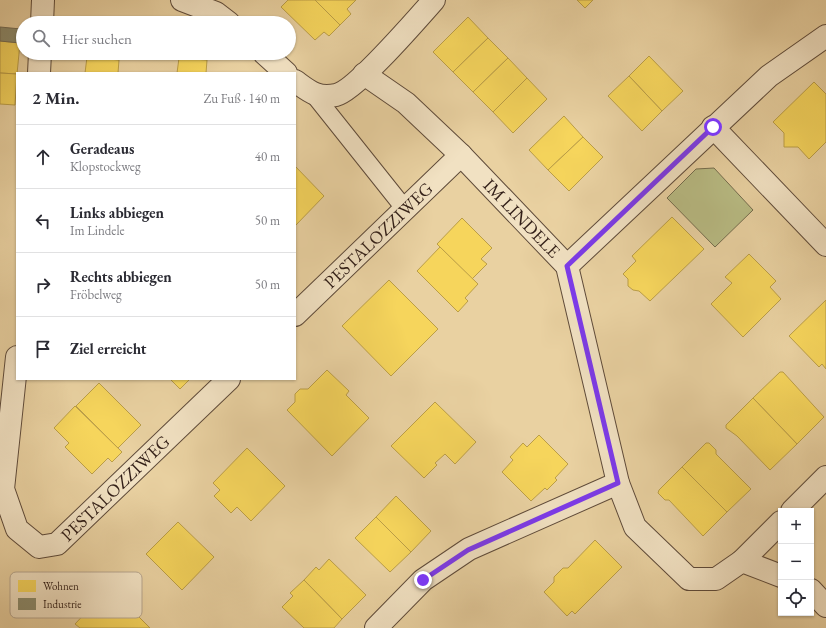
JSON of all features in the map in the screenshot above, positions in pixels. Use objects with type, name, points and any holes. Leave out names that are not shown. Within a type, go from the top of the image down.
[{"type":"street","points":[[42,16],[43,0]]},
{"type":"street","points":[[182,0],[216,13],[220,16]]},
{"type":"street","points":[[296,82],[315,96],[337,95],[364,74],[434,0]]},
{"type":"street","points":[[567,266],[713,127],[769,76],[826,36]]},
{"type":"street","points":[[39,72],[40,60]]},
{"type":"street","points":[[272,60],[285,72]]},
{"type":"street","name":"IM LINDELE","points":[[364,74],[406,103],[461,155],[567,266],[618,483],[636,527],[689,579],[716,579],[742,561],[778,525]]},
{"type":"street","points":[[713,127],[826,245]]},
{"type":"street","name":"PESTALOZZIWEG","points":[[296,314],[461,155]]},
{"type":"street","name":"PESTALOZZIWEG","points":[[16,366],[3,489],[17,529],[39,547],[57,544],[227,380]]},
{"type":"street","points":[[795,508],[826,477]]},
{"type":"street","points":[[376,628],[423,580],[468,550],[618,483]]},
{"type":"street","points":[[742,561],[778,575]]},
{"type":"street","points":[[814,593],[826,606]]},
{"type":"lane","points":[[315,96],[405,209]]},
{"type":"green space","points":[[714,168],[753,210],[715,247],[667,198],[696,169]]},
{"type":"building: Wohnen","points":[[288,0],[315,0],[340,25],[329,36],[324,32],[315,40],[296,22],[296,16],[290,16],[281,7]]},
{"type":"building: Wohnen","points":[[315,0],[356,0],[347,9],[351,14],[340,25]]},
{"type":"building: Wohnen","points":[[577,0],[593,0],[585,8]]},
{"type":"building: Wohnen","points":[[468,17],[488,38],[453,72],[433,52]]},
{"type":"building: Wohnen","points":[[488,38],[508,58],[473,92],[453,72]]},
{"type":"building: Wohnen","points":[[0,41],[16,43],[16,60],[18,60],[17,72],[16,74],[0,73]]},
{"type":"building: Wohnen","points":[[649,56],[683,91],[662,111],[629,76]]},
{"type":"building: Wohnen","points":[[508,58],[527,78],[493,112],[473,92]]},
{"type":"building: Wohnen","points":[[87,60],[119,60],[118,72],[85,72]]},
{"type":"building: Wohnen","points":[[179,60],[207,60],[206,72],[177,72]]},
{"type":"building: Wohnen","points":[[0,73],[16,74],[15,105],[0,104]]},
{"type":"building: Wohnen","points":[[629,76],[662,111],[642,131],[608,96]]},
{"type":"building: Wohnen","points":[[527,78],[547,99],[513,133],[493,112]]},
{"type":"building: Wohnen","points":[[814,82],[826,94],[826,142],[809,159],[798,147],[784,147],[784,133],[773,122]]},
{"type":"building: Wohnen","points":[[564,116],[583,137],[548,170],[529,150]]},
{"type":"building: Wohnen","points":[[583,137],[603,157],[569,191],[548,170]]},
{"type":"building: Wohnen","points":[[296,167],[324,196],[296,225]]},
{"type":"building: Wohnen","points":[[672,217],[704,249],[650,301],[639,291],[633,290],[628,286],[628,279],[623,274],[636,261],[632,256]]},
{"type":"building: Wohnen","points":[[462,218],[492,248],[481,259],[487,264],[472,279],[437,244]]},
{"type":"building: Wohnen","points":[[440,247],[478,284],[465,298],[468,301],[458,312],[417,271]]},
{"type":"building: Wohnen","points":[[749,254],[776,281],[770,287],[781,299],[743,337],[711,304],[732,283],[725,277]]},
{"type":"building: Wohnen","points":[[389,280],[438,329],[391,376],[342,326]]},
{"type":"building: Wohnen","points":[[826,300],[826,369],[822,364],[819,367],[789,336]]},
{"type":"building: Wohnen","points":[[327,370],[349,391],[346,395],[369,418],[332,456],[287,410],[295,402],[295,394],[300,389],[308,389]]},
{"type":"building: Wohnen","points":[[780,372],[783,372],[824,417],[797,444],[753,398]]},
{"type":"building: Wohnen","points":[[171,380],[189,380],[180,389]]},
{"type":"building: Wohnen","points":[[99,383],[141,425],[118,448],[76,406]]},
{"type":"building: Wohnen","points":[[753,398],[797,444],[770,470],[737,436],[726,428],[726,425]]},
{"type":"building: Wohnen","points":[[435,402],[476,442],[455,464],[445,454],[435,463],[437,465],[424,478],[391,446]]},
{"type":"building: Wohnen","points":[[75,406],[122,452],[112,462],[108,458],[92,474],[65,447],[69,443],[54,428]]},
{"type":"building: Wohnen","points":[[539,435],[568,464],[555,478],[557,480],[547,490],[545,488],[531,501],[502,472],[513,460],[510,457],[523,443],[527,447]]},
{"type":"building: Wohnen","points":[[706,443],[709,443],[716,450],[716,454],[751,489],[727,512],[682,467]]},
{"type":"building: Wohnen","points":[[247,448],[285,486],[251,521],[237,507],[231,513],[214,496],[220,490],[213,483]]},
{"type":"building: Wohnen","points":[[682,467],[727,512],[703,536],[669,500],[665,500],[658,493],[659,490]]},
{"type":"building: Wohnen","points":[[396,496],[431,531],[411,552],[376,517]]},
{"type":"building: Wohnen","points":[[376,517],[411,552],[390,572],[355,538]]},
{"type":"building: Wohnen","points":[[178,522],[214,557],[182,590],[146,554]]},
{"type":"building: Wohnen","points":[[595,540],[622,567],[575,614],[572,611],[567,616],[544,592],[554,582],[554,577],[563,568],[568,568]]},
{"type":"building: Wohnen","points":[[329,559],[366,595],[342,619],[304,580],[316,567],[319,570]]},
{"type":"building: Wohnen","points":[[304,580],[342,619],[334,628],[304,628],[282,607],[293,596],[290,593]]},
{"type":"building: Wohnen","points":[[81,618],[140,618],[150,628],[80,628],[75,624]]},
{"type":"building: Industrie","points":[[0,27],[16,29],[16,43],[0,41]]},
{"type":"route","points":[[423,580],[468,550],[618,483],[567,266],[713,127]]}]
